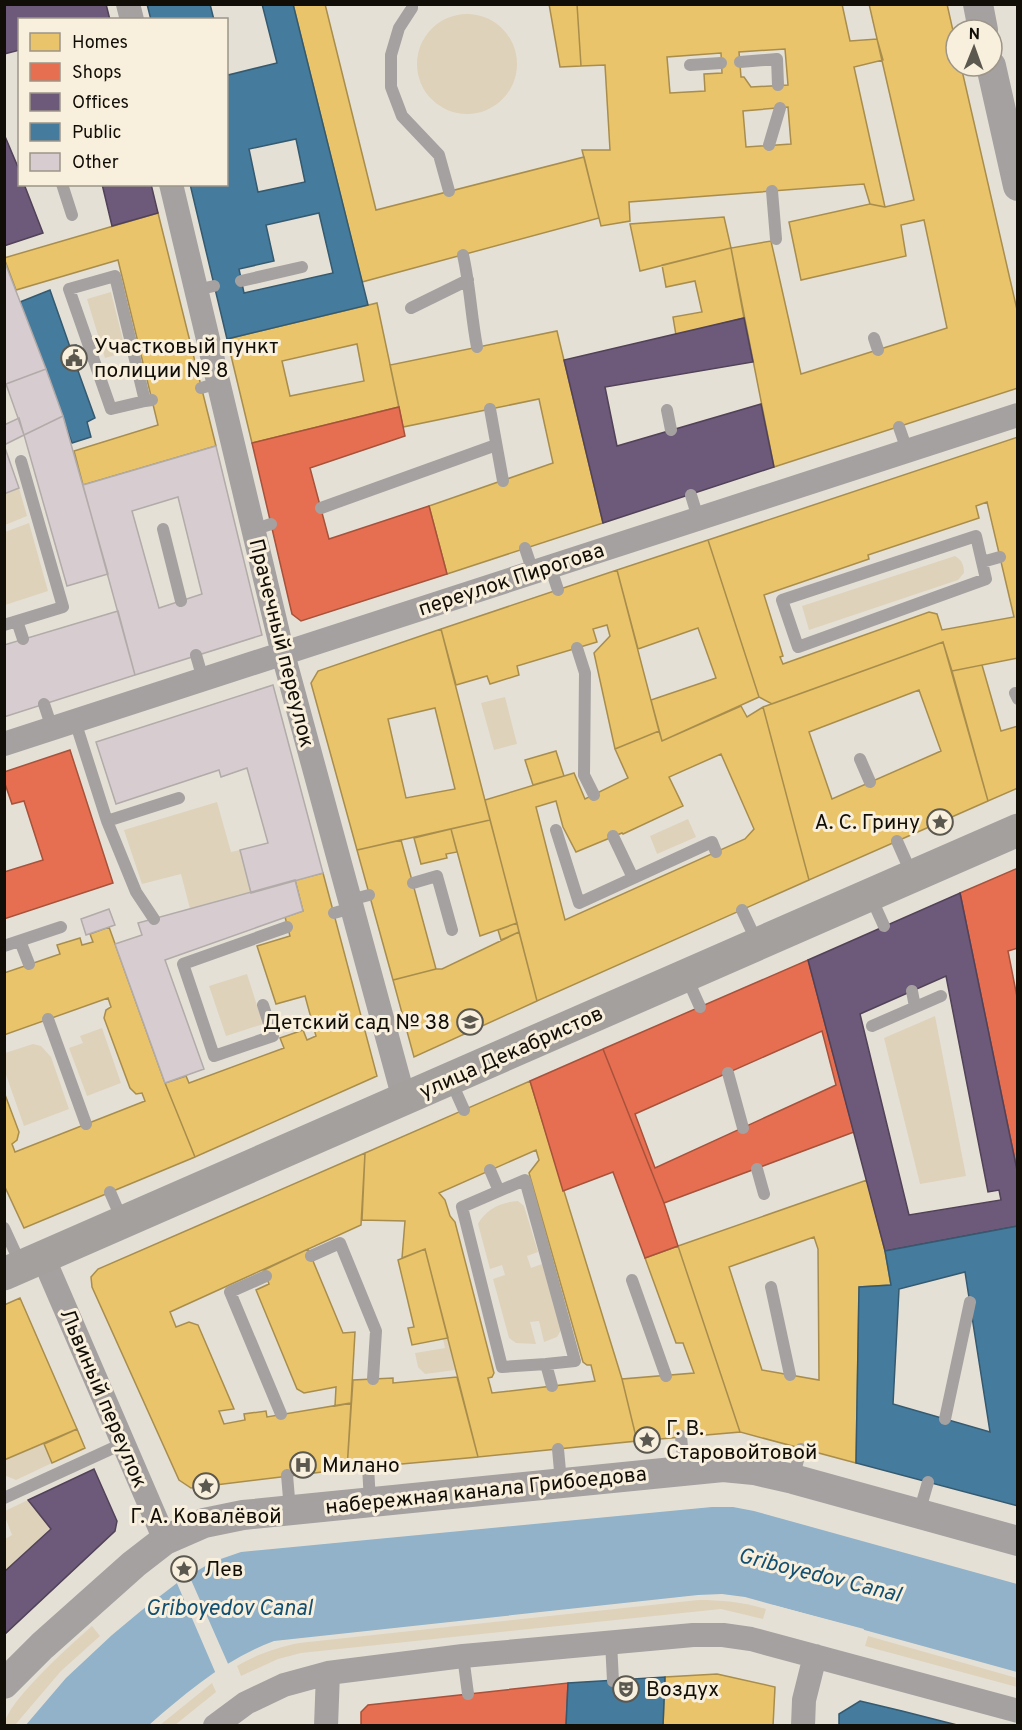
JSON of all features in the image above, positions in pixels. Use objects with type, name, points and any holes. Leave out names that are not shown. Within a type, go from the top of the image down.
[{"type":"main road","name":"улица Декабристов","points":[[23,1265],[1017,830]]},
{"type":"street","points":[[994,78],[1016,175]]},
{"type":"street","name":"Прачечный переулок","points":[[172,186],[205,288],[210,386],[262,527],[283,654],[404,1099]]},
{"type":"street","name":"переулок Пирогова","points":[[4,744],[1017,415]]},
{"type":"street","name":"Львиный переулок","points":[[23,1265],[124,1443],[165,1540]]},
{"type":"street","name":"набережная канала Грибоедова","points":[[4,1684],[42,1646],[134,1564],[165,1540],[204,1523],[243,1515],[723,1467],[754,1470],[793,1479],[1017,1541]]},
{"type":"street","points":[[215,1725],[246,1703],[284,1684],[328,1673],[463,1656],[693,1635],[723,1635],[751,1640],[1017,1711]]},
{"type":"street","points":[[803,1725],[804,1700],[815,1656]]},
{"type":"street","points":[[326,1725],[328,1673]]},
{"type":"lane","points":[[412,4],[412,8],[399,28],[391,55],[391,87],[402,116],[439,154],[449,191]]},
{"type":"lane","points":[[740,62],[777,59],[778,85]]},
{"type":"lane","points":[[690,65],[721,63]]},
{"type":"lane","points":[[769,146],[780,108]]},
{"type":"lane","points":[[63,186],[72,215]]},
{"type":"lane","points":[[772,191],[776,239]]},
{"type":"lane","points":[[463,255],[477,347]]},
{"type":"lane","points":[[241,280],[302,267]]},
{"type":"lane","points":[[115,276],[148,400],[111,409],[69,289],[115,276]]},
{"type":"lane","points":[[411,308],[468,280]]},
{"type":"lane","points":[[490,409],[503,481]]},
{"type":"lane","points":[[667,410],[671,430]]},
{"type":"lane","points":[[899,427],[906,450]]},
{"type":"lane","points":[[321,507],[496,445]]},
{"type":"lane","points":[[21,461],[63,607],[11,623],[23,639]]},
{"type":"lane","points":[[691,495],[698,518]]},
{"type":"lane","points":[[162,529],[181,601]]},
{"type":"lane","points":[[976,536],[982,561],[986,579],[798,647],[782,600],[976,536]]},
{"type":"lane","points":[[525,548],[558,590]]},
{"type":"lane","points":[[982,561],[1000,557]]},
{"type":"lane","points":[[577,648],[585,673],[585,775],[594,795]]},
{"type":"lane","points":[[196,655],[203,679]]},
{"type":"lane","points":[[44,704],[52,728]]},
{"type":"lane","points":[[75,721],[107,821],[136,892],[154,919]]},
{"type":"lane","points":[[860,759],[870,782]]},
{"type":"lane","points":[[107,821],[179,798]]},
{"type":"lane","points":[[556,830],[579,903],[712,842],[716,852]]},
{"type":"lane","points":[[613,836],[633,878]]},
{"type":"lane","points":[[897,841],[912,876]]},
{"type":"lane","points":[[413,883],[437,876],[452,930]]},
{"type":"lane","points":[[870,894],[884,926]]},
{"type":"lane","points":[[742,910],[758,943]]},
{"type":"lane","points":[[4,946],[61,927]]},
{"type":"lane","points":[[263,1005],[273,1036],[214,1056],[181,959],[287,927]]},
{"type":"lane","points":[[20,941],[29,964]]},
{"type":"lane","points":[[686,975],[700,1007]]},
{"type":"lane","points":[[912,991],[915,1007]]},
{"type":"lane","points":[[872,1026],[941,996]]},
{"type":"lane","points":[[48,1019],[86,1124]]},
{"type":"lane","points":[[728,1073],[743,1128]]},
{"type":"lane","points":[[450,1079],[464,1110]]},
{"type":"lane","points":[[757,1169],[764,1194]]},
{"type":"lane","points":[[490,1170],[499,1191]]},
{"type":"lane","points":[[525,1180],[575,1361],[546,1364],[502,1367],[462,1207],[525,1180]]},
{"type":"lane","points":[[110,1192],[123,1222]]},
{"type":"lane","points":[[4,1228],[23,1265]]},
{"type":"lane","points":[[311,1256],[340,1244],[376,1331],[373,1379]]},
{"type":"lane","points":[[266,1276],[230,1292],[281,1414]]},
{"type":"lane","points":[[632,1280],[666,1376]]},
{"type":"lane","points":[[771,1287],[790,1375]]},
{"type":"lane","points":[[945,1419],[970,1302]]},
{"type":"lane","points":[[546,1364],[552,1386]]},
{"type":"lane","points":[[681,1436],[684,1470]]},
{"type":"lane","points":[[4,1498],[124,1443]]},
{"type":"lane","points":[[558,1449],[561,1482]]},
{"type":"lane","points":[[793,1479],[801,1449]]},
{"type":"lane","points":[[368,1467],[370,1502]]},
{"type":"lane","points":[[287,1475],[291,1510]]},
{"type":"lane","points":[[919,1514],[928,1482]]},
{"type":"lane","points":[[611,1642],[613,1681]]},
{"type":"lane","points":[[463,1656],[468,1694]]},
{"type":"shaded area","points":[[467,14],[495,22],[509,36],[517,64],[509,92],[495,106],[467,114],[439,106],[425,92],[417,64],[425,36],[439,22]]},
{"type":"shaded area","points":[[111,292],[126,352],[105,358],[87,299]]},
{"type":"shaded area","points":[[19,488],[27,516],[5,525],[5,494]]},
{"type":"shaded area","points":[[29,523],[48,591],[5,605],[5,532]]},
{"type":"shaded area","points":[[955,556],[964,568],[964,573],[958,580],[809,630],[802,606]]},
{"type":"shaded area","points":[[505,697],[517,744],[494,750],[481,703]]},
{"type":"shaded area","points":[[217,802],[231,852],[240,850],[251,893],[190,909],[181,874],[142,884],[124,830]]},
{"type":"shaded area","points":[[688,819],[696,837],[657,854],[650,836]]},
{"type":"shaded area","points":[[247,974],[263,1024],[226,1036],[209,986]]},
{"type":"shaded area","points":[[935,1016],[966,1176],[920,1184],[884,1038]]},
{"type":"shaded area","points":[[102,1028],[121,1083],[87,1096],[69,1048],[83,1043],[80,1036]]},
{"type":"shaded area","points":[[33,1044],[41,1046],[51,1057],[69,1109],[24,1126],[5,1072],[5,1053]]},
{"type":"shaded area","points":[[518,1201],[524,1206],[538,1252],[527,1256],[531,1268],[542,1264],[561,1330],[557,1337],[544,1342],[539,1321],[530,1322],[536,1344],[516,1343],[509,1338],[493,1279],[505,1275],[502,1265],[490,1269],[478,1224],[485,1214],[495,1207]]},
{"type":"shaded area","points":[[448,1338],[455,1370],[425,1374],[418,1367],[415,1353],[445,1348],[443,1339]]},
{"type":"shaded area","points":[[44,1444],[52,1463],[16,1480],[6,1476],[4,1460]]},
{"type":"shaded area","points":[[28,1500],[51,1529],[5,1572],[5,1539],[12,1535],[5,1511]]},
{"type":"shaded area","points":[[698,1600],[732,1602],[766,1609],[763,1619],[721,1609],[301,1653],[278,1659],[241,1676],[237,1666],[267,1652],[299,1643]]},
{"type":"shaded area","points":[[92,1626],[100,1636],[61,1671],[15,1725],[5,1725],[8,1715],[27,1689]]},
{"type":"shaded area","points":[[868,1636],[1017,1678],[1017,1687],[865,1646]]},
{"type":"shaded area","points":[[212,1683],[216,1692],[175,1725],[160,1725]]},
{"type":"water","name":"Griboyedov Canal","points":[[712,1507],[733,1507],[754,1511],[1017,1584],[1017,1672],[745,1597],[722,1594],[698,1595],[274,1641],[256,1648],[223,1667],[149,1725],[25,1726],[66,1678],[142,1610],[177,1583],[212,1562],[241,1552]]},
{"type":"pier","points":[[188,1573],[229,1666],[216,1674],[176,1581]]},
{"type":"pier","points":[[773,1605],[864,1629],[863,1632],[772,1607]]},
{"type":"building: Homes","points":[[293,4],[325,4],[376,210],[584,157],[599,218],[362,282]]},
{"type":"building: Homes","points":[[549,4],[577,4],[581,66],[560,67]]},
{"type":"building: Homes","points":[[577,4],[842,4],[850,41],[877,39],[883,60],[854,67],[885,207],[870,204],[864,184],[629,202],[630,221],[601,226],[582,150],[610,150],[605,65],[581,66]],"holes":[[[785,49],[788,85],[751,87],[744,77],[741,77],[739,52]],[[721,53],[722,73],[704,74],[705,91],[670,93],[667,57]],[[788,107],[791,144],[746,147],[743,111]]]},
{"type":"building: Homes","points":[[869,4],[947,4],[950,18],[944,18],[944,78],[964,78],[1018,314],[1018,388],[774,467],[731,248],[771,241],[801,374],[947,328],[924,220],[901,225],[906,256],[801,280],[789,222],[870,204],[885,207],[914,200]]},
{"type":"building: Homes","points":[[158,213],[216,446],[83,485],[74,451],[158,425],[118,260],[16,290],[4,258]]},
{"type":"building: Homes","points":[[724,217],[731,248],[640,271],[630,224]]},
{"type":"building: Homes","points":[[731,248],[744,318],[676,335],[673,317],[702,312],[695,281],[666,287],[662,265]]},
{"type":"building: Homes","points":[[377,303],[399,407],[252,443],[227,339]],"holes":[[[357,344],[364,381],[290,396],[282,361]]]},
{"type":"building: Homes","points":[[557,331],[603,523],[447,574],[429,506],[553,463],[539,399],[403,427],[390,365]]},
{"type":"building: Homes","points":[[1018,437],[1018,658],[952,671],[943,642],[772,704],[759,697],[708,540]],"holes":[[[987,502],[1014,617],[942,630],[937,614],[929,612],[783,664],[780,657],[783,656],[764,595],[869,559],[868,555],[979,518],[976,506]]]},
{"type":"building: Homes","points":[[708,540],[759,697],[662,741],[651,700],[716,678],[698,628],[638,649],[617,570]]},
{"type":"building: Homes","points":[[617,570],[659,731],[615,749],[594,653],[610,636],[607,625],[593,629],[597,642],[517,666],[519,675],[490,684],[487,676],[456,685],[441,629]]},
{"type":"building: Homes","points":[[441,629],[490,820],[357,850],[311,683],[318,671]],"holes":[[[435,708],[455,789],[406,798],[388,719]]]},
{"type":"building: Homes","points":[[943,642],[988,801],[809,880],[763,707]],"holes":[[[919,690],[941,751],[832,799],[809,732]]]},
{"type":"building: Homes","points":[[982,665],[1001,731],[1018,726],[1018,788],[988,801],[952,671]]},
{"type":"building: Homes","points":[[741,706],[747,717],[763,707],[809,880],[537,1001],[485,800],[574,773],[585,799],[628,778],[615,749],[659,731],[662,741]],"holes":[[[721,754],[754,829],[745,839],[565,920],[536,807],[556,801],[563,827],[576,852],[623,834],[683,806],[669,777]]]},
{"type":"building: Homes","points":[[556,751],[564,776],[533,785],[525,760]]},
{"type":"building: Homes","points":[[490,820],[517,923],[480,936],[451,829]]},
{"type":"building: Homes","points":[[451,829],[457,852],[446,854],[447,858],[421,864],[414,838]]},
{"type":"building: Homes","points":[[401,840],[436,969],[393,980],[357,850]]},
{"type":"building: Homes","points":[[323,873],[377,1076],[195,1157],[165,1083],[186,1076],[189,1083],[284,1048],[280,1038],[303,1030],[307,1040],[316,1036],[305,996],[276,1004],[257,946],[290,936],[285,917],[303,911],[295,880]]},
{"type":"building: Homes","points":[[517,923],[519,932],[501,940],[498,930]]},
{"type":"building: Homes","points":[[109,927],[165,1083],[195,1157],[24,1228],[4,1185],[4,1092],[19,1132],[17,1140],[12,1144],[15,1152],[145,1101],[142,1093],[136,1094],[130,1088],[104,1018],[106,1010],[111,1007],[108,998],[4,1035],[4,973],[60,954],[57,945],[80,938],[82,945],[93,942],[90,934]]},
{"type":"building: Homes","points":[[519,932],[537,1001],[414,1057],[393,980],[442,969]]},
{"type":"building: Homes","points":[[530,1081],[622,1379],[637,1441],[478,1457],[425,1249],[402,1258],[405,1221],[362,1220],[365,1153]],"holes":[[[536,1150],[539,1160],[529,1173],[583,1362],[591,1365],[595,1381],[492,1393],[488,1378],[494,1373],[455,1222],[450,1216],[445,1200],[439,1193]]]},
{"type":"building: Homes","points":[[365,1153],[361,1225],[170,1312],[176,1327],[189,1322],[198,1325],[234,1409],[219,1411],[224,1424],[245,1420],[244,1414],[266,1411],[267,1417],[351,1403],[347,1469],[191,1488],[179,1480],[92,1287],[91,1277],[98,1269]]},
{"type":"building: Homes","points":[[867,1180],[891,1285],[859,1287],[856,1463],[740,1432],[678,1246]],"holes":[[[814,1237],[818,1249],[819,1380],[762,1370],[729,1267]]]},
{"type":"building: Homes","points":[[678,1246],[740,1432],[637,1441],[622,1379],[694,1373],[683,1343],[676,1343],[645,1258]]},
{"type":"building: Homes","points":[[308,1249],[343,1333],[355,1332],[351,1403],[335,1406],[336,1387],[304,1393],[297,1389],[256,1290],[269,1284],[264,1270]]},
{"type":"building: Homes","points":[[425,1249],[448,1338],[412,1345],[408,1328],[414,1327],[398,1260]]},
{"type":"building: Homes","points":[[20,1298],[77,1429],[4,1460],[4,1305]]},
{"type":"building: Homes","points":[[457,1377],[478,1457],[347,1469],[353,1380],[393,1378],[393,1383]]},
{"type":"building: Homes","points":[[77,1429],[85,1448],[52,1463],[44,1444]]},
{"type":"building: Homes","points":[[717,1674],[775,1687],[773,1726],[663,1726],[665,1677]]},
{"type":"building: Shops","points":[[399,407],[405,436],[310,468],[329,539],[429,506],[447,574],[301,621],[292,614],[252,443]]},
{"type":"building: Shops","points":[[70,750],[113,883],[4,919],[4,872],[43,860],[24,801],[12,804],[4,781],[4,772]]},
{"type":"building: Shops","points":[[1018,868],[1018,948],[1008,951],[1018,1002],[1018,1175],[960,893]]},
{"type":"building: Shops","points":[[808,960],[854,1132],[664,1203],[603,1049]],"holes":[[[822,1031],[836,1085],[655,1168],[635,1114]]]},
{"type":"building: Shops","points":[[603,1049],[664,1203],[678,1246],[645,1258],[613,1172],[563,1191],[530,1081]]},
{"type":"building: Shops","points":[[568,1683],[566,1726],[361,1726],[361,1712],[368,1705]]},
{"type":"building: Offices","points":[[4,4],[106,4],[110,18],[18,18],[18,50],[4,54]]},
{"type":"building: Offices","points":[[4,134],[18,167],[18,186],[25,186],[43,233],[4,246]]},
{"type":"building: Offices","points":[[102,186],[151,186],[158,213],[112,226]]},
{"type":"building: Offices","points":[[744,318],[753,362],[605,387],[617,446],[761,404],[774,467],[603,523],[564,360]]},
{"type":"building: Offices","points":[[960,893],[1018,1175],[1018,1226],[885,1251],[808,960]],"holes":[[[946,976],[988,1192],[999,1190],[1001,1200],[909,1215],[860,1014]]]},
{"type":"building: Offices","points":[[94,1469],[117,1521],[115,1531],[4,1635],[4,1572],[51,1529],[28,1500]]},
{"type":"building: Public","points":[[147,4],[210,4],[214,18],[150,18]]},
{"type":"building: Public","points":[[262,4],[293,4],[368,305],[227,339],[190,186],[228,186],[228,75],[277,63]],"holes":[[[296,139],[305,182],[258,192],[249,149]],[[319,213],[333,273],[244,293],[239,269],[274,261],[266,225]]]},
{"type":"building: Public","points":[[50,290],[70,347],[76,345],[83,366],[77,368],[95,418],[87,422],[91,437],[72,443],[20,302]]},
{"type":"building: Public","points":[[1018,1226],[1018,1506],[856,1463],[859,1287],[891,1285],[885,1251]],"holes":[[[965,1272],[990,1432],[893,1404],[899,1289]]]},
{"type":"building: Public","points":[[665,1677],[663,1726],[566,1726],[568,1683]]},
{"type":"building: Public","points":[[860,1701],[961,1726],[839,1726],[839,1714]]},
{"type":"building: Other","points":[[4,260],[46,369],[6,384],[4,382]]},
{"type":"building: Other","points":[[46,369],[63,416],[24,435],[6,384]]},
{"type":"building: Other","points":[[63,416],[108,574],[67,586],[24,435]]},
{"type":"building: Other","points":[[19,418],[24,435],[4,445],[4,425]]},
{"type":"building: Other","points":[[4,445],[19,488],[4,494]]},
{"type":"building: Other","points":[[216,446],[262,635],[135,675],[83,485]],"holes":[[[178,497],[202,594],[159,608],[132,511]]]},
{"type":"building: Other","points":[[118,611],[135,675],[4,717],[4,645]]},
{"type":"building: Other","points":[[273,685],[323,873],[251,893],[240,850],[268,843],[247,768],[221,777],[219,770],[116,804],[96,742]]},
{"type":"building: Other","points":[[295,880],[303,911],[165,960],[204,1069],[165,1083],[115,944],[142,935],[138,923]]},
{"type":"building: Other","points":[[109,909],[115,925],[86,935],[81,919]]},
{"type":"place","name":"Участковый пункт полиции № 8","points":[[74,358]]},
{"type":"place","name":"А. С. Грину","points":[[940,822]]},
{"type":"place","name":"Детский сад № 38","points":[[470,1022]]},
{"type":"place","name":"Г. В. Старовойтовой","points":[[647,1440]]},
{"type":"place","name":"Милано","points":[[303,1465]]},
{"type":"place","name":"Г. А. Ковалёвой","points":[[206,1486]]},
{"type":"place","name":"Лев","points":[[184,1569]]},
{"type":"place","name":"Воздух","points":[[626,1689]]}]
